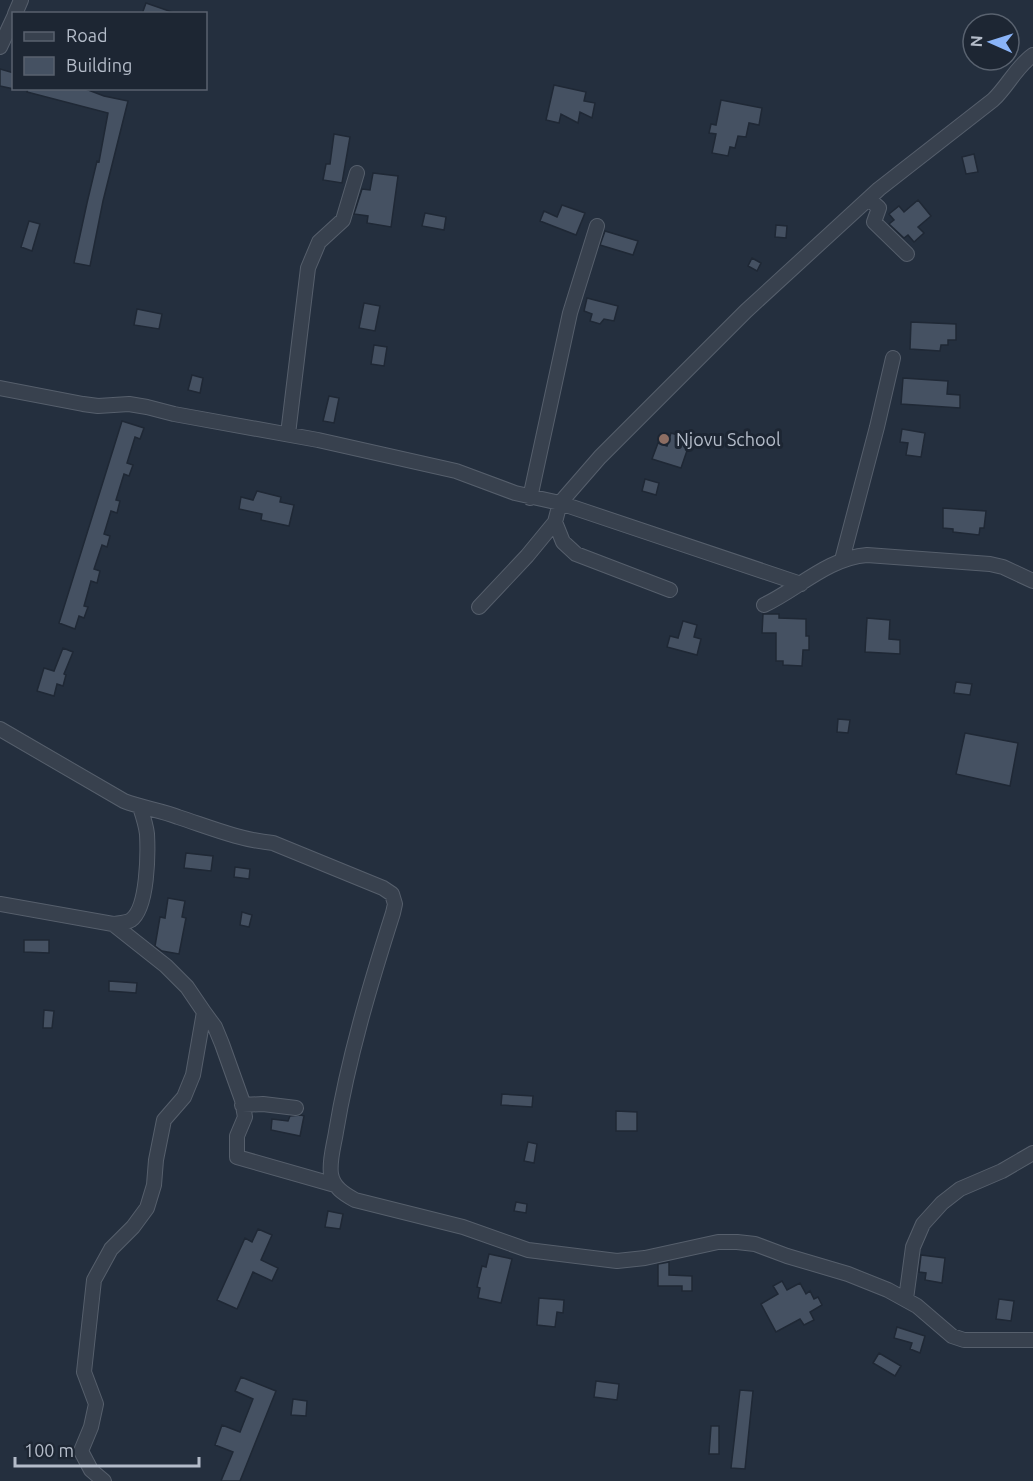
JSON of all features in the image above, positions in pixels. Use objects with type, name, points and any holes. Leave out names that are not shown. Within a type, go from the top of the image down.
[{"type":"street","points":[[0,46],[12,19]]},
{"type":"street","points":[[479,606],[527,556],[555,522],[560,503],[600,457],[746,310],[869,199],[993,100],[1003,91],[1019,67],[1033,55]]},
{"type":"street","points":[[288,434],[308,268],[319,242],[343,220],[357,173]]},
{"type":"street","points":[[869,199],[879,208],[874,222],[907,254]]},
{"type":"street","points":[[530,498],[570,313],[597,226]]},
{"type":"street","points":[[842,560],[878,426],[893,358]]},
{"type":"street","points":[[0,388],[83,404],[147,407],[224,424],[288,434],[456,471],[530,498],[560,503],[801,584]]},
{"type":"street","points":[[555,522],[563,542],[576,554],[670,590]]},
{"type":"street","points":[[764,605],[842,560],[853,556],[972,562],[1003,567],[1033,581]]},
{"type":"street","points":[[0,729],[107,792],[140,807],[176,816],[216,831],[273,843],[393,894],[395,904],[393,913],[372,979],[337,1117],[331,1162],[331,1174],[335,1185]]},
{"type":"street","points":[[0,904],[113,924],[131,920],[137,913],[142,899],[148,853],[147,831],[140,807]]},
{"type":"street","points":[[113,924],[166,966],[187,987],[215,1028],[243,1105],[245,1117],[237,1136],[237,1157],[335,1185],[355,1200],[463,1227],[528,1250],[617,1261],[698,1246],[737,1242],[755,1244],[786,1256],[848,1274],[906,1299],[952,1336],[964,1340],[1033,1340]]},
{"type":"street","points":[[104,1481],[91,1470],[81,1451],[91,1427],[96,1404],[84,1372],[94,1280],[111,1249],[133,1227],[147,1208],[154,1185],[156,1160],[164,1120],[184,1097],[193,1075],[204,1012]]},
{"type":"street","points":[[243,1105],[263,1104],[296,1108]]},
{"type":"street","points":[[906,1299],[913,1247],[923,1224],[942,1203],[960,1189],[1002,1171],[1033,1153]]},
{"type":"building","points":[[146,3],[172,12],[143,12]]},
{"type":"building","points":[[0,69],[12,72],[12,89],[0,86]]},
{"type":"building","points":[[554,85],[586,92],[584,101],[595,103],[592,118],[580,112],[578,123],[561,114],[559,123],[546,120]]},
{"type":"building","points":[[28,90],[88,90],[128,101],[103,201],[90,266],[74,263],[97,161],[99,162],[108,113],[27,92]]},
{"type":"building","points":[[721,100],[762,108],[759,125],[749,123],[746,137],[738,136],[735,148],[730,147],[728,156],[712,153],[716,134],[709,133],[711,124],[716,125]]},
{"type":"building","points":[[334,134],[350,137],[342,183],[323,180],[326,164],[330,164]]},
{"type":"building","points":[[974,154],[978,172],[966,174],[962,157]]},
{"type":"building","points":[[373,173],[398,176],[391,227],[367,223],[368,216],[354,214],[362,189],[370,190]]},
{"type":"building","points":[[918,200],[931,216],[918,227],[924,233],[914,242],[908,235],[904,238],[889,224],[894,220],[889,214],[899,206],[904,212]]},
{"type":"building","points":[[562,205],[585,213],[576,235],[540,221],[544,211],[557,217]]},
{"type":"building","points":[[425,213],[446,217],[444,230],[422,226]]},
{"type":"building","points":[[29,221],[40,224],[32,251],[21,247]]},
{"type":"building","points":[[776,225],[787,226],[786,238],[775,237]]},
{"type":"building","points":[[605,231],[638,241],[633,255],[600,245]]},
{"type":"building","points":[[752,258],[761,263],[757,271],[748,266]]},
{"type":"building","points":[[587,298],[618,306],[614,321],[604,319],[600,324],[590,321],[592,314],[584,311]]},
{"type":"building","points":[[364,303],[380,306],[375,331],[359,328]]},
{"type":"building","points":[[137,309],[162,314],[159,329],[134,325]]},
{"type":"building","points":[[911,322],[956,324],[956,340],[948,340],[948,345],[941,345],[940,351],[910,349]]},
{"type":"building","points":[[374,345],[387,347],[384,366],[371,364]]},
{"type":"building","points":[[192,375],[203,378],[200,393],[188,390]]},
{"type":"building","points":[[903,378],[948,381],[947,394],[960,395],[960,408],[901,404]]},
{"type":"building","points":[[329,396],[339,398],[334,423],[323,421]]},
{"type":"building","points":[[122,421],[144,428],[140,439],[135,437],[127,463],[133,465],[129,476],[124,474],[116,500],[120,501],[117,513],[111,511],[104,534],[110,536],[107,547],[102,545],[94,569],[100,571],[97,583],[91,581],[84,606],[88,607],[84,618],[79,616],[75,629],[59,623]]},
{"type":"building","points":[[902,429],[925,433],[921,457],[906,455],[908,443],[900,442]]},
{"type":"building","points":[[671,433],[691,439],[681,468],[652,459],[658,443],[667,446]]},
{"type":"building","points":[[645,479],[659,483],[656,495],[642,491]]},
{"type":"building","points":[[257,491],[281,497],[280,502],[294,505],[289,526],[261,520],[262,514],[239,509],[241,497],[253,500]]},
{"type":"building","points":[[943,508],[986,511],[984,528],[980,528],[979,535],[953,532],[953,529],[943,528]]},
{"type":"building","points":[[763,614],[779,614],[779,618],[806,619],[809,650],[803,650],[802,666],[783,665],[783,661],[776,661],[776,633],[762,633]]},
{"type":"building","points":[[867,618],[890,620],[889,639],[900,640],[900,654],[865,652]]},
{"type":"building","points":[[683,621],[697,625],[694,637],[701,639],[697,655],[667,647],[670,636],[678,638]]},
{"type":"building","points":[[63,648],[73,652],[64,674],[66,675],[63,686],[57,684],[54,696],[37,691],[44,668],[54,671]]},
{"type":"building","points":[[956,682],[972,684],[970,695],[954,693]]},
{"type":"building","points":[[838,719],[850,720],[848,733],[837,732]]},
{"type":"building","points":[[965,733],[1018,743],[1010,786],[956,774]]},
{"type":"building","points":[[186,853],[213,856],[211,871],[184,868]]},
{"type":"building","points":[[235,867],[250,869],[249,879],[234,877]]},
{"type":"building","points":[[168,898],[185,901],[182,917],[186,918],[179,954],[162,951],[155,946],[160,917],[165,918]]},
{"type":"building","points":[[242,912],[252,915],[249,927],[240,925]]},
{"type":"building","points":[[24,940],[49,940],[49,953],[24,952]]},
{"type":"building","points":[[109,981],[137,983],[136,993],[109,991]]},
{"type":"building","points":[[44,1010],[54,1011],[52,1028],[43,1028]]},
{"type":"building","points":[[502,1094],[533,1096],[532,1107],[501,1105]]},
{"type":"building","points":[[616,1111],[637,1112],[637,1131],[616,1131]]},
{"type":"building","points":[[290,1116],[304,1116],[300,1136],[271,1130],[272,1119],[288,1121]]},
{"type":"building","points":[[528,1142],[537,1144],[534,1163],[524,1161]]},
{"type":"building","points":[[516,1202],[527,1204],[526,1213],[514,1211]]},
{"type":"building","points":[[328,1211],[343,1214],[340,1229],[325,1227]]},
{"type":"building","points":[[258,1229],[272,1235],[261,1260],[278,1268],[272,1281],[253,1272],[237,1309],[217,1300],[245,1238],[252,1242]]},
{"type":"building","points":[[489,1254],[512,1259],[501,1303],[478,1298],[480,1288],[477,1287],[482,1266],[486,1267]]},
{"type":"building","points":[[921,1255],[945,1258],[942,1283],[925,1280],[926,1273],[919,1272]]},
{"type":"building","points":[[669,1262],[669,1275],[692,1276],[692,1291],[682,1291],[682,1286],[658,1286],[658,1264]]},
{"type":"building","points":[[782,1281],[787,1290],[800,1283],[806,1294],[810,1291],[814,1299],[818,1297],[822,1305],[810,1312],[814,1320],[804,1325],[800,1319],[776,1332],[761,1304],[778,1294],[773,1286]]},
{"type":"building","points":[[539,1298],[564,1300],[563,1313],[557,1312],[555,1327],[537,1325]]},
{"type":"building","points":[[999,1299],[1014,1301],[1011,1321],[996,1319]]},
{"type":"building","points":[[897,1327],[925,1336],[920,1353],[910,1349],[912,1343],[894,1338]]},
{"type":"building","points":[[879,1353],[901,1366],[895,1376],[873,1363]]},
{"type":"building","points":[[241,1377],[276,1391],[240,1481],[221,1481],[233,1452],[215,1445],[222,1425],[240,1432],[253,1399],[235,1391]]},
{"type":"building","points":[[596,1381],[619,1384],[617,1400],[594,1397]]},
{"type":"building","points":[[740,1390],[753,1391],[745,1469],[731,1468]]},
{"type":"building","points":[[293,1399],[307,1401],[306,1416],[291,1415]]},
{"type":"building","points":[[711,1426],[719,1426],[719,1454],[709,1454]]},
{"type":"place","name":"Njovu School","points":[[664,439]]}]
